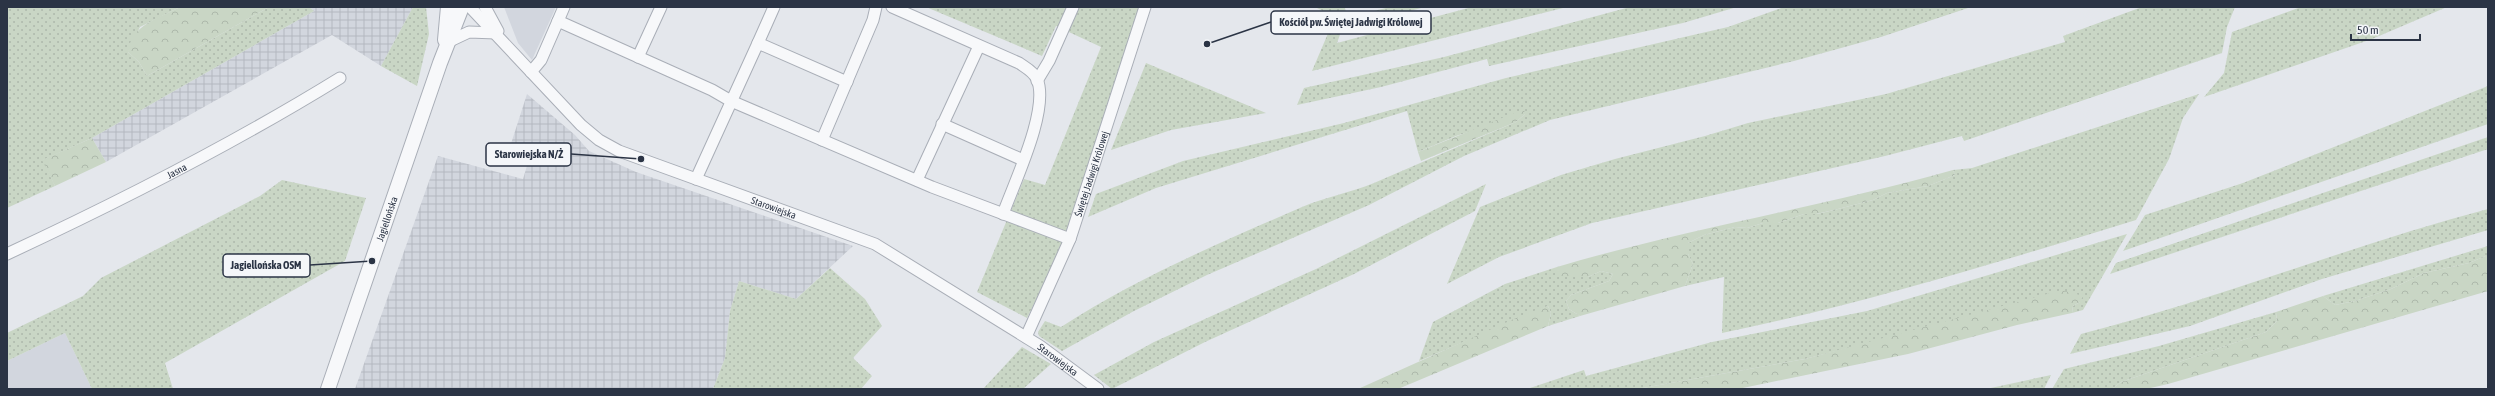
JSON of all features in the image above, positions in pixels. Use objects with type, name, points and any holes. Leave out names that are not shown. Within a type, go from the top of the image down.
[{"type":"street","name":"Jagiellońska","points":[[448,7],[448,45]]},
{"type":"street","name":"Jagiellońska","points":[[328,389],[462,7]]},
{"type":"street","name":"Starowiejska","points":[[470,7],[581,125],[599,140],[619,151],[875,244],[1026,337],[1098,389]]},
{"type":"street","points":[[485,7],[499,37]]},
{"type":"street","points":[[531,72],[541,60],[564,7]]},
{"type":"street","points":[[638,57],[661,7]]},
{"type":"street","points":[[696,179],[774,7]]},
{"type":"street","points":[[822,140],[873,20],[876,7]]},
{"type":"street","points":[[892,7],[1019,63],[1032,72],[1037,81],[1039,98],[1037,121],[1003,214]]},
{"type":"street","points":[[1037,81],[1049,61],[1072,7]]},
{"type":"street","name":"Świętej Jadwigi Królowej","points":[[1026,337],[1070,239],[1145,7]]},
{"type":"street","points":[[558,21],[712,90],[731,101],[822,140],[917,180],[1070,239]]},
{"type":"street","points":[[448,45],[469,32],[499,37]]},
{"type":"street","points":[[758,43],[846,82]]},
{"type":"street","points":[[917,180],[979,46]]},
{"type":"street","name":"Jasna","points":[[7,254],[149,185],[266,123],[340,78]]},
{"type":"street","points":[[942,124],[1023,160]]},
{"type":"shaded area","points":[[309,7],[413,7],[381,66],[332,35],[106,162],[92,138],[314,11]]},
{"type":"shaded area","points":[[504,7],[556,7],[532,60],[518,43]]},
{"type":"shaded area","points":[[527,94],[575,135],[589,151],[636,172],[853,246],[796,299],[739,281],[730,311],[725,358],[713,389],[355,389],[438,156],[523,179],[529,159],[508,153]]},
{"type":"shaded area","points":[[65,333],[92,389],[7,389],[7,361]]},
{"type":"green space","points":[[7,7],[180,7],[140,27],[128,52],[139,62],[147,76],[269,7],[309,7],[314,11],[92,138],[43,160],[55,186],[7,208]]},
{"type":"green space","points":[[180,7],[269,7],[147,76],[139,62],[128,52],[130,43],[134,35],[140,29],[155,19]]},
{"type":"green space","points":[[413,7],[426,7],[429,34],[417,86],[381,66]]},
{"type":"green space","points":[[926,7],[1139,7],[1060,252],[1027,318],[977,292],[1024,179],[1045,185],[1101,47],[1056,26],[1042,56]]},
{"type":"green space","points":[[1315,7],[1345,7],[1346,18],[1390,7],[1425,7],[1342,29],[1337,43],[1472,7],[1567,7],[1312,71],[1335,17]]},
{"type":"green space","points":[[1630,7],[1737,7],[1683,23],[1489,66],[1487,59],[1381,87],[1297,105],[1304,88],[1444,57]]},
{"type":"green space","points":[[1784,7],[1971,7],[1881,37],[1794,61],[1550,120],[1464,156],[1369,205],[1207,275],[1134,311],[1062,351],[1039,336],[1038,332],[1045,321],[1061,327],[1119,293],[1209,248],[1311,204],[1374,183],[1516,122],[1525,114],[1456,136],[1418,152],[1407,111],[1156,188],[1088,217],[1096,194],[1183,161],[1344,123],[1506,78],[1728,27]]},
{"type":"green space","points":[[2142,7],[2235,7],[2227,27],[2222,53],[1964,141],[1962,136],[1885,156],[1592,223],[1499,257],[1447,284],[1480,207],[1561,175],[1615,159],[1705,136],[1748,123],[1886,94],[2065,42],[2063,36]]},
{"type":"green space","points":[[2301,7],[2447,7],[2372,39],[2204,97],[2224,73],[2232,32]]},
{"type":"green space","points":[[1146,63],[1266,113],[1171,130],[1111,150]]},
{"type":"green space","points":[[2488,86],[2488,124],[2123,251],[2145,215],[2243,183]]},
{"type":"green space","points":[[2199,94],[2183,118],[2169,159],[2136,220],[1982,267],[1879,296],[1775,322],[1722,333],[1724,277],[1685,286],[1693,264],[1688,254],[1688,243],[1704,235],[1735,227],[1747,228],[1763,223],[1778,223],[1804,214],[1817,214],[1873,200],[1887,193],[1928,186],[1955,175],[1953,170],[1972,168]]},
{"type":"green space","points":[[1524,109],[1525,114],[1516,122],[1421,161],[1418,152]]},
{"type":"green space","points":[[2488,137],[2488,149],[2110,274],[2116,263]]},
{"type":"green space","points":[[92,138],[106,162],[55,186],[42,160]]},
{"type":"green space","points":[[1953,170],[1955,175],[1928,186],[1887,193],[1873,200],[1816,214],[1804,214],[1778,223],[1763,223],[1747,228],[1735,227],[1704,235],[1688,243],[1688,254],[1693,264],[1685,286],[1580,316],[1569,309],[1566,301],[1571,295],[1609,281],[1613,274],[1601,271],[1588,277],[1557,277],[1557,267],[1606,253],[1854,195]]},
{"type":"green space","points":[[282,180],[366,198],[345,261],[165,363],[173,389],[92,389],[65,333],[7,361],[7,333],[83,296],[101,278],[260,196]]},
{"type":"green space","points":[[1486,184],[1475,211],[1354,274],[1205,342],[1112,389],[1094,375],[1154,342],[1316,269]]},
{"type":"green space","points":[[2488,209],[2488,230],[2322,279],[2190,326],[2070,354],[2081,334],[2184,305],[2386,239]]},
{"type":"green space","points":[[2127,234],[2083,310],[2072,313],[2073,306],[2080,302],[1903,334],[1805,359],[1637,389],[1527,389],[1584,370],[1586,376],[1712,342],[1867,311]]},
{"type":"green space","points":[[2488,246],[2488,255],[2469,263],[2424,273],[2391,289],[2355,301],[2335,305],[2323,296]]},
{"type":"green space","points":[[2488,255],[2488,291],[2168,384],[2146,389],[2112,389],[2121,382],[2266,332],[2277,321],[2276,312],[2323,296],[2335,305],[2355,301],[2391,289],[2424,273],[2469,263]]},
{"type":"green space","points":[[1557,267],[1557,277],[1588,277],[1601,271],[1613,274],[1609,281],[1571,295],[1566,301],[1569,309],[1580,316],[1548,326],[1551,313],[1548,306],[1419,361],[1433,322],[1505,284]]},
{"type":"green space","points":[[830,268],[865,299],[882,326],[853,358],[872,376],[861,389],[713,389],[725,358],[730,311],[739,281],[796,299]]},
{"type":"green space","points":[[2062,290],[2083,296],[2080,302],[2073,306],[2072,313],[2017,325],[1908,354],[1738,389],[1637,389],[1805,359]]},
{"type":"green space","points":[[1548,306],[1551,313],[1548,326],[1398,389],[1358,389],[1525,314]]},
{"type":"green space","points":[[2276,312],[2277,321],[2266,332],[2121,382],[2112,389],[2052,389],[2064,369],[2159,346]]},
{"type":"green space","points":[[1022,347],[1051,364],[1023,389],[983,389]]},
{"type":"green space","points":[[2051,375],[2044,389],[1986,389]]},
{"type":"place","name":"Kościół pw. Świętej Jadwigi Królowej","points":[[1207,44]]},
{"type":"place","name":"Starowiejska N/Ż","points":[[641,159]]},
{"type":"place","name":"Jagiellońska OSM","points":[[372,261]]}]
